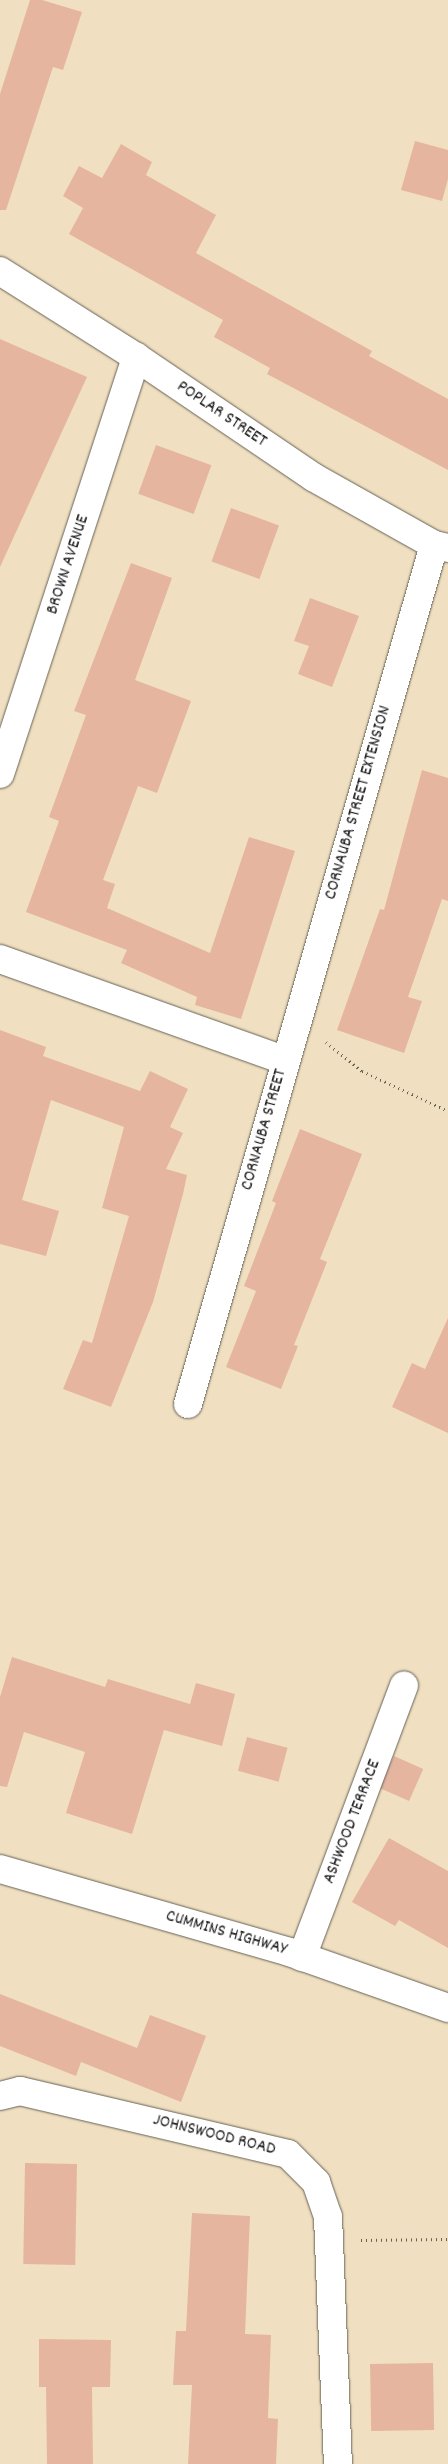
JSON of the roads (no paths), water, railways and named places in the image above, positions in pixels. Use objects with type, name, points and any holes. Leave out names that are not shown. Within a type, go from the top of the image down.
[{"type":"street","name":"POPLAR STREET","points":[[0,271],[136,356],[313,477],[441,547]]},
{"type":"street","name":"BROWN AVENUE","points":[[0,774],[136,356]]},
{"type":"street","name":"CORNAUBA STREET EXTENSION","points":[[284,1060],[441,547]]},
{"type":"street","name":"CORNAUBA STREET","points":[[0,959],[284,1060],[188,1404]]},
{"type":"street","name":"ASHWOOD TERRACE","points":[[302,1957],[404,1686]]},
{"type":"street","name":"CUMMINS HIGHWAY","points":[[0,1870],[302,1957],[448,2008]]},
{"type":"street","name":"JOHNSWOOD ROAD","points":[[0,2096],[20,2091],[288,2154],[316,2182],[328,2217],[338,2464]]}]
